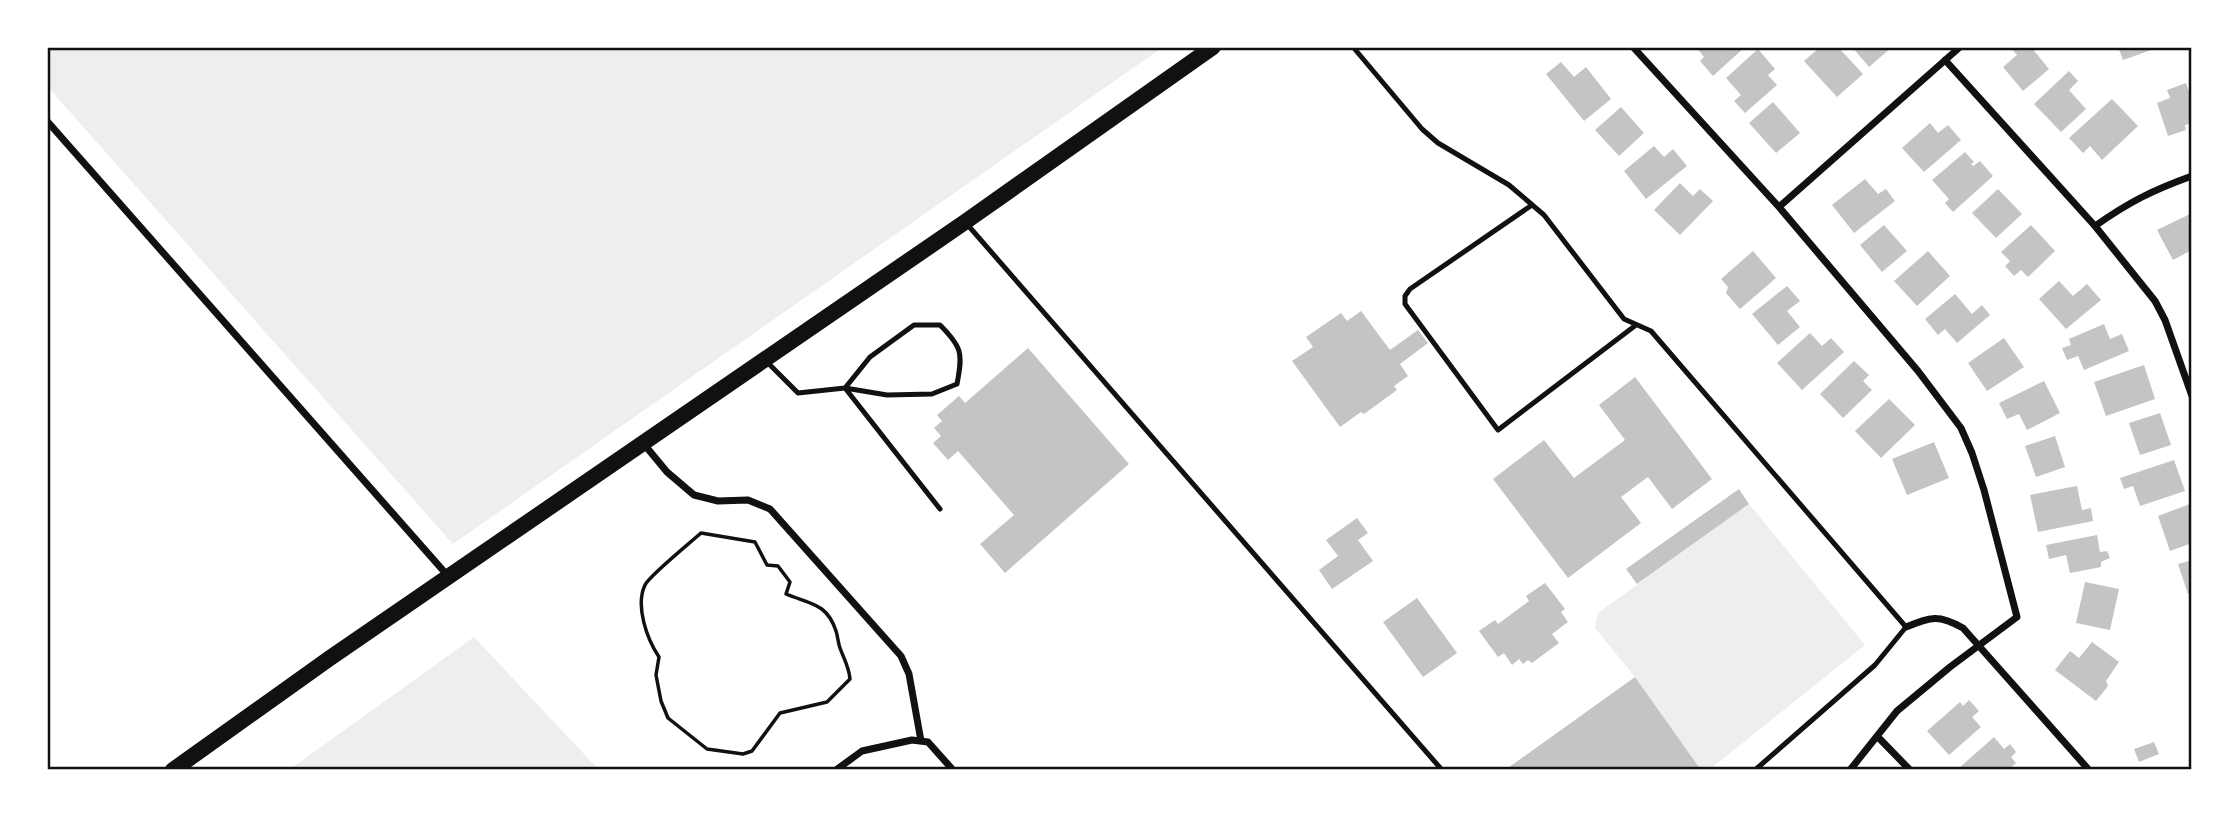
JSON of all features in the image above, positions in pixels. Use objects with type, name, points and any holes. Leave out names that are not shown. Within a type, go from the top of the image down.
[{"type":"main road","points":[[173,770],[449,576],[965,222],[1213,47]]},
{"type":"street","points":[[1633,47],[1779,207],[1918,370],[1961,428],[1980,478],[2017,617],[1897,711],[1850,770]]},
{"type":"street","points":[[1779,207],[1960,47]]},
{"type":"street","points":[[1945,60],[2095,226],[2155,301],[2165,320],[2192,396]]},
{"type":"street","points":[[47,121],[449,576]]},
{"type":"street","points":[[2095,226],[2137,198],[2192,176]]},
{"type":"street","points":[[643,443],[667,472],[694,495],[718,501],[748,500],[770,509],[795,535],[901,656],[909,674],[921,741]]},
{"type":"street","points":[[1906,627],[1928,618],[1946,619],[1963,628],[2089,770]]},
{"type":"street","points":[[1877,736],[1910,770]]},
{"type":"street","points":[[835,770],[862,751],[912,740],[928,741],[953,770]]},
{"type":"lane","points":[[1353,47],[1422,129],[1438,143],[1509,185],[1544,215],[1624,319],[1651,331],[1906,627],[1875,665],[1755,770]]},
{"type":"lane","points":[[1532,205],[1410,289],[1405,296],[1405,304],[1498,430],[1636,325]]},
{"type":"lane","points":[[965,222],[1442,770]]},
{"type":"lane","points":[[765,359],[797,393],[845,388],[887,394],[932,394],[957,384],[961,363],[957,341],[940,325],[914,325],[870,358],[845,388]]},
{"type":"lane","points":[[845,388],[940,509]]},
{"type":"path","points":[[701,533],[755,542],[767,565],[778,566],[790,582],[786,594],[819,606],[829,614],[849,666],[850,679],[827,702],[780,713],[752,751],[743,754],[707,748],[668,719],[656,675],[659,657],[649,643],[641,603],[645,583],[701,533]]},
{"type":"shaded area","points":[[47,47],[1163,47],[453,544],[47,86]]},
{"type":"shaded area","points":[[1749,504],[1865,645],[1709,770],[1701,770],[1635,677],[1595,628],[1598,613]]},
{"type":"shaded area","points":[[474,637],[599,770],[289,770]]},
{"type":"building","points":[[1696,47],[1745,47],[1713,76],[1700,61],[1704,57]]},
{"type":"building","points":[[1820,47],[1838,47],[1863,74],[1837,97],[1804,61]]},
{"type":"building","points":[[1852,47],[1892,47],[1869,67]]},
{"type":"building","points":[[2010,47],[2031,47],[2049,69],[2023,91],[2003,67],[2017,55]]},
{"type":"building","points":[[2118,47],[2157,47],[2157,48],[2123,60]]},
{"type":"building","points":[[1758,49],[1775,69],[1768,75],[1777,85],[1745,113],[1734,101],[1741,95],[1726,78]]},
{"type":"building","points":[[1561,62],[1574,77],[1586,67],[1611,99],[1584,121],[1546,74]]},
{"type":"building","points":[[2069,71],[2078,81],[2069,90],[2086,109],[2061,132],[2034,104]]},
{"type":"building","points":[[2186,83],[2192,100],[2192,123],[2185,125],[2186,130],[2168,136],[2157,103],[2170,98],[2167,90]]},
{"type":"building","points":[[2112,99],[2138,126],[2102,160],[2090,146],[2083,153],[2069,138]]},
{"type":"building","points":[[1773,102],[1800,133],[1776,153],[1749,123]]},
{"type":"building","points":[[1621,107],[1644,133],[1619,156],[1595,130]]},
{"type":"building","points":[[1930,123],[1938,133],[1948,125],[1961,140],[1924,172],[1902,148]]},
{"type":"building","points":[[1654,146],[1664,157],[1673,149],[1687,166],[1646,199],[1624,171]]},
{"type":"building","points":[[1965,152],[1974,162],[1971,164],[1973,166],[1980,161],[1993,176],[1953,212],[1945,203],[1949,199],[1932,180]]},
{"type":"building","points":[[1865,179],[1878,194],[1886,189],[1895,201],[1854,233],[1832,205]]},
{"type":"building","points":[[1680,183],[1693,196],[1700,189],[1713,201],[1680,235],[1654,210]]},
{"type":"building","points":[[1998,189],[2022,214],[1996,238],[1972,213]]},
{"type":"building","points":[[2192,213],[2192,250],[2173,260],[2157,230]]},
{"type":"building","points":[[1884,225],[1907,251],[1882,272],[1860,245]]},
{"type":"building","points":[[2031,225],[2055,251],[2028,277],[2021,270],[2014,276],[2005,266],[2010,261],[2001,252]]},
{"type":"building","points":[[1753,251],[1776,278],[1740,309],[1726,293],[1728,287],[1721,279]]},
{"type":"building","points":[[1928,251],[1950,276],[1917,306],[1894,281]]},
{"type":"building","points":[[2059,281],[2073,296],[2087,284],[2101,300],[2066,329],[2039,299]]},
{"type":"building","points":[[1787,286],[1800,301],[1787,311],[1800,327],[1778,345],[1752,314]]},
{"type":"building","points":[[1955,294],[1972,314],[1982,305],[1990,315],[1957,343],[1945,329],[1938,335],[1925,319]]},
{"type":"building","points":[[1361,311],[1390,350],[1418,330],[1428,343],[1400,364],[1408,376],[1394,386],[1397,390],[1364,414],[1361,412],[1340,427],[1292,361],[1313,347],[1306,337],[1341,313],[1347,321]]},
{"type":"building","points":[[2104,324],[2110,339],[2122,334],[2129,351],[2084,370],[2078,356],[2067,360],[2062,348],[2071,345],[2069,339]]},
{"type":"building","points":[[1810,333],[1822,346],[1831,338],[1844,352],[1802,390],[1777,363]]},
{"type":"building","points":[[2004,338],[2024,367],[1987,391],[1968,363]]},
{"type":"building","points":[[1028,348],[1129,464],[1005,573],[980,544],[1014,515],[958,451],[948,460],[933,443],[941,436],[934,428],[942,421],[937,415],[959,396],[965,403]]},
{"type":"building","points":[[1854,361],[1869,375],[1863,381],[1872,390],[1843,418],[1820,394]]},
{"type":"building","points":[[2144,365],[2155,399],[2106,416],[2094,382]]},
{"type":"building","points":[[1635,377],[1712,479],[1672,509],[1648,477],[1621,497],[1641,523],[1568,578],[1493,479],[1544,440],[1574,478],[1625,440],[1599,405]]},
{"type":"building","points":[[2044,381],[2060,413],[2027,430],[2019,414],[2007,419],[1999,403]]},
{"type":"building","points":[[1889,399],[1915,425],[1881,458],[1855,431]]},
{"type":"building","points":[[2160,413],[2171,445],[2140,455],[2129,423]]},
{"type":"building","points":[[2055,436],[2065,467],[2036,477],[2025,446]]},
{"type":"building","points":[[1934,442],[1949,478],[1907,495],[1892,459]]},
{"type":"building","points":[[2174,460],[2185,491],[2140,506],[2133,486],[2124,489],[2120,478]]},
{"type":"building","points":[[2077,486],[2082,510],[2091,508],[2093,521],[2038,532],[2030,495]]},
{"type":"building","points":[[1739,489],[1749,504],[1637,584],[1626,569]]},
{"type":"building","points":[[2190,504],[2192,543],[2170,551],[2158,516]]},
{"type":"building","points":[[1357,518],[1368,533],[1358,540],[1373,561],[1332,589],[1319,570],[1338,556],[1326,540]]},
{"type":"building","points":[[2097,535],[2100,552],[2107,551],[2110,558],[2101,562],[2101,567],[2070,573],[2066,555],[2049,559],[2046,545]]},
{"type":"building","points":[[2192,560],[2192,593],[2188,594],[2178,564]]},
{"type":"building","points":[[2085,582],[2119,589],[2110,630],[2076,623]]},
{"type":"building","points":[[1545,583],[1565,609],[1561,612],[1568,622],[1552,634],[1559,643],[1532,663],[1528,660],[1523,664],[1519,659],[1512,665],[1504,653],[1498,657],[1479,631],[1495,620],[1498,624],[1529,601],[1526,596]]},
{"type":"building","points":[[1417,598],[1457,653],[1423,677],[1383,622]]},
{"type":"building","points":[[2092,642],[2119,662],[2106,681],[2108,686],[2096,701],[2055,670],[2070,651],[2079,658]]},
{"type":"building","points":[[1635,677],[1701,770],[1505,770]]},
{"type":"building","points":[[1969,700],[1979,711],[1972,717],[1981,727],[1949,755],[1927,731],[1960,702],[1963,706]]},
{"type":"building","points":[[1994,737],[2004,749],[2010,744],[2016,752],[2011,757],[2016,763],[2008,770],[1959,768]]},
{"type":"building","points":[[2154,742],[2159,754],[2139,762],[2134,749]]}]
